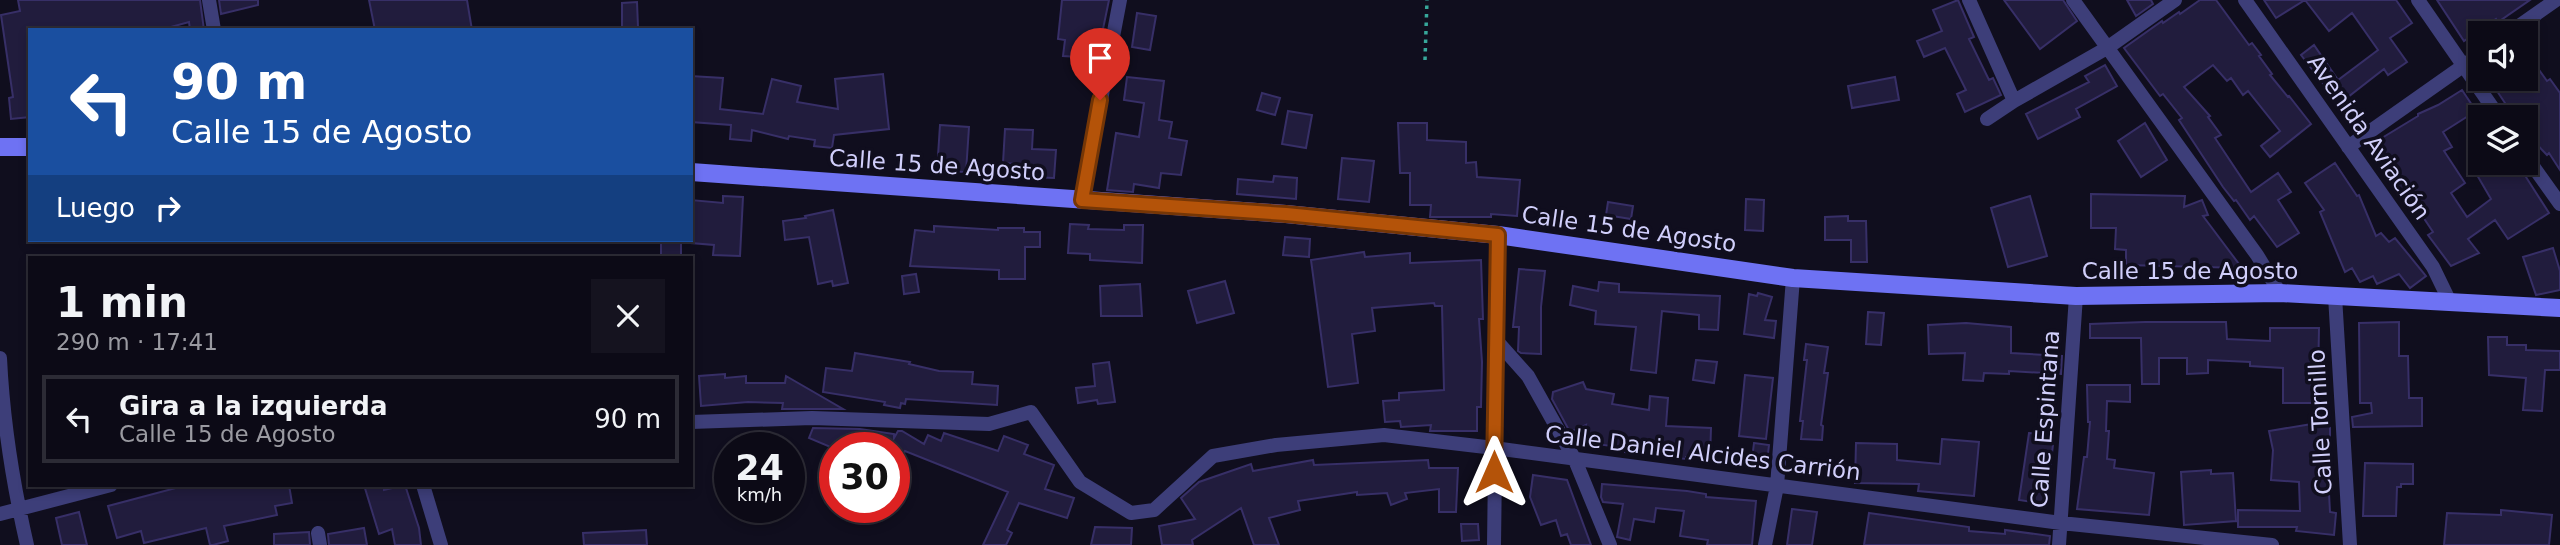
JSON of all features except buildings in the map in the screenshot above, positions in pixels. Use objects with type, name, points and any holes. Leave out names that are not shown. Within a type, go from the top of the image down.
[{"type":"street","points":[[209,0],[214,28]]},
{"type":"street","points":[[1082,200],[1120,0]]},
{"type":"street","points":[[1969,0],[2014,101]]},
{"type":"street","points":[[2073,0],[2257,255],[2280,293]]},
{"type":"street","points":[[1987,119],[2107,48],[2175,0]]},
{"type":"street","name":"Avenida Aviación","points":[[2245,0],[2432,267],[2450,302]]},
{"type":"street","points":[[2418,0],[2491,105]]},
{"type":"street","points":[[2526,21],[2556,0]]},
{"type":"street","points":[[2348,147],[2468,62]]},
{"type":"street","points":[[0,147],[28,147]]},
{"type":"street","name":"Calle 15 de Agosto","points":[[693,172],[1286,214],[1498,235],[1793,278],[2076,296],[2280,293],[2560,308]]},
{"type":"street","points":[[2538,173],[2560,204]]},
{"type":"street","points":[[1494,545],[1498,235]]},
{"type":"street","points":[[1765,545],[1777,486],[1793,278]]},
{"type":"street","name":"Calle Espintana","points":[[2059,545],[2076,296]]},
{"type":"street","name":"Calle Tornillo","points":[[2335,296],[2350,545]]},
{"type":"street","points":[[1495,338],[1528,376],[1575,460],[1610,545]]},
{"type":"street","points":[[0,358],[2,400],[27,545]]},
{"type":"street","name":"Calle Daniel Alcides Carrión","points":[[693,422],[812,418],[989,424],[1031,412],[1080,482],[1131,513],[1154,510],[1213,456],[1276,445],[1384,435],[2060,523],[2272,545]]},
{"type":"street","points":[[0,514],[103,487]]},
{"type":"street","points":[[424,487],[441,545]]},
{"type":"path","points":[[1425,60],[1427,0]]},
{"type":"route","points":[[1100,100],[1082,200],[1286,214],[1498,235],[1494,472]]}]
